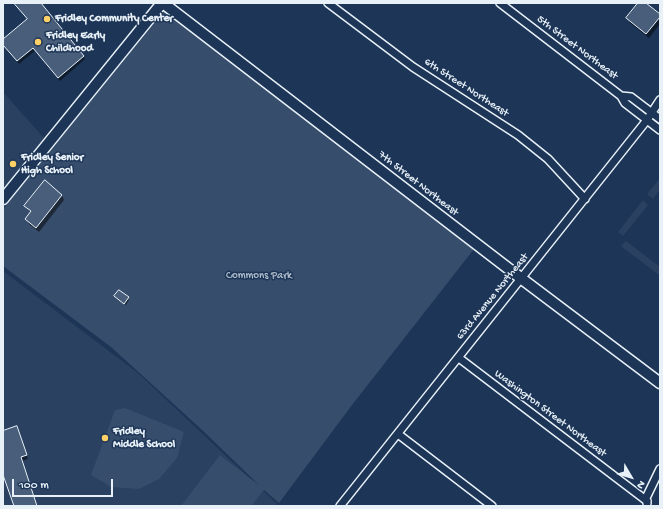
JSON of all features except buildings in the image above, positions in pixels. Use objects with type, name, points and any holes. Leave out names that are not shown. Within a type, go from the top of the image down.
[{"type":"street","points":[[3,199],[163,3]]},
{"type":"street","name":"7th Street Northeast","points":[[163,3],[522,279],[660,383]]},
{"type":"street","name":"6th Street Northeast","points":[[328,3],[413,67],[523,139],[548,159],[585,199]]},
{"type":"street","name":"5th Street Northeast","points":[[500,3],[621,96],[626,103],[660,130]]},
{"type":"street","name":"5th Street Northeast","points":[[621,96],[631,97],[660,119]]},
{"type":"street","name":"63rd Avenue Northeast","points":[[340,506],[653,113],[660,100]]},
{"type":"street","name":"Washington Street Northeast","points":[[459,358],[647,504]]},
{"type":"street","points":[[398,434],[492,506]]},
{"type":"street","points":[[647,504],[646,498],[660,469]]},
{"type":"shaded area","name":"Fridley Senior High School","points":[[3,92],[44,138],[3,189]]},
{"type":"shaded area","points":[[660,178],[660,189],[653,199],[647,194]]},
{"type":"shaded area","points":[[643,200],[648,205],[623,236],[618,232]]},
{"type":"shaded area","points":[[626,241],[660,267],[660,276],[621,246]]},
{"type":"shaded area","name":"Fridley Middle School","points":[[3,271],[138,373],[277,504],[275,506],[3,506]]},
{"type":"green space","name":"Commons Park","points":[[164,10],[474,249],[352,405],[279,503],[264,490],[251,506],[181,506],[220,455],[259,485],[201,429],[111,347],[3,266],[3,209]]},
{"type":"green space","points":[[125,408],[184,432],[177,458],[159,479],[139,489],[111,487],[91,475],[115,410]]},
{"type":"place","name":"Fridley Community Center","points":[[47,19]]},
{"type":"place","name":"Fridley Early Childhood","points":[[38,42]]},
{"type":"place","name":"Fridley Senior High School","points":[[13,164]]},
{"type":"place","name":"Fridley Middle School","points":[[105,438]]}]
